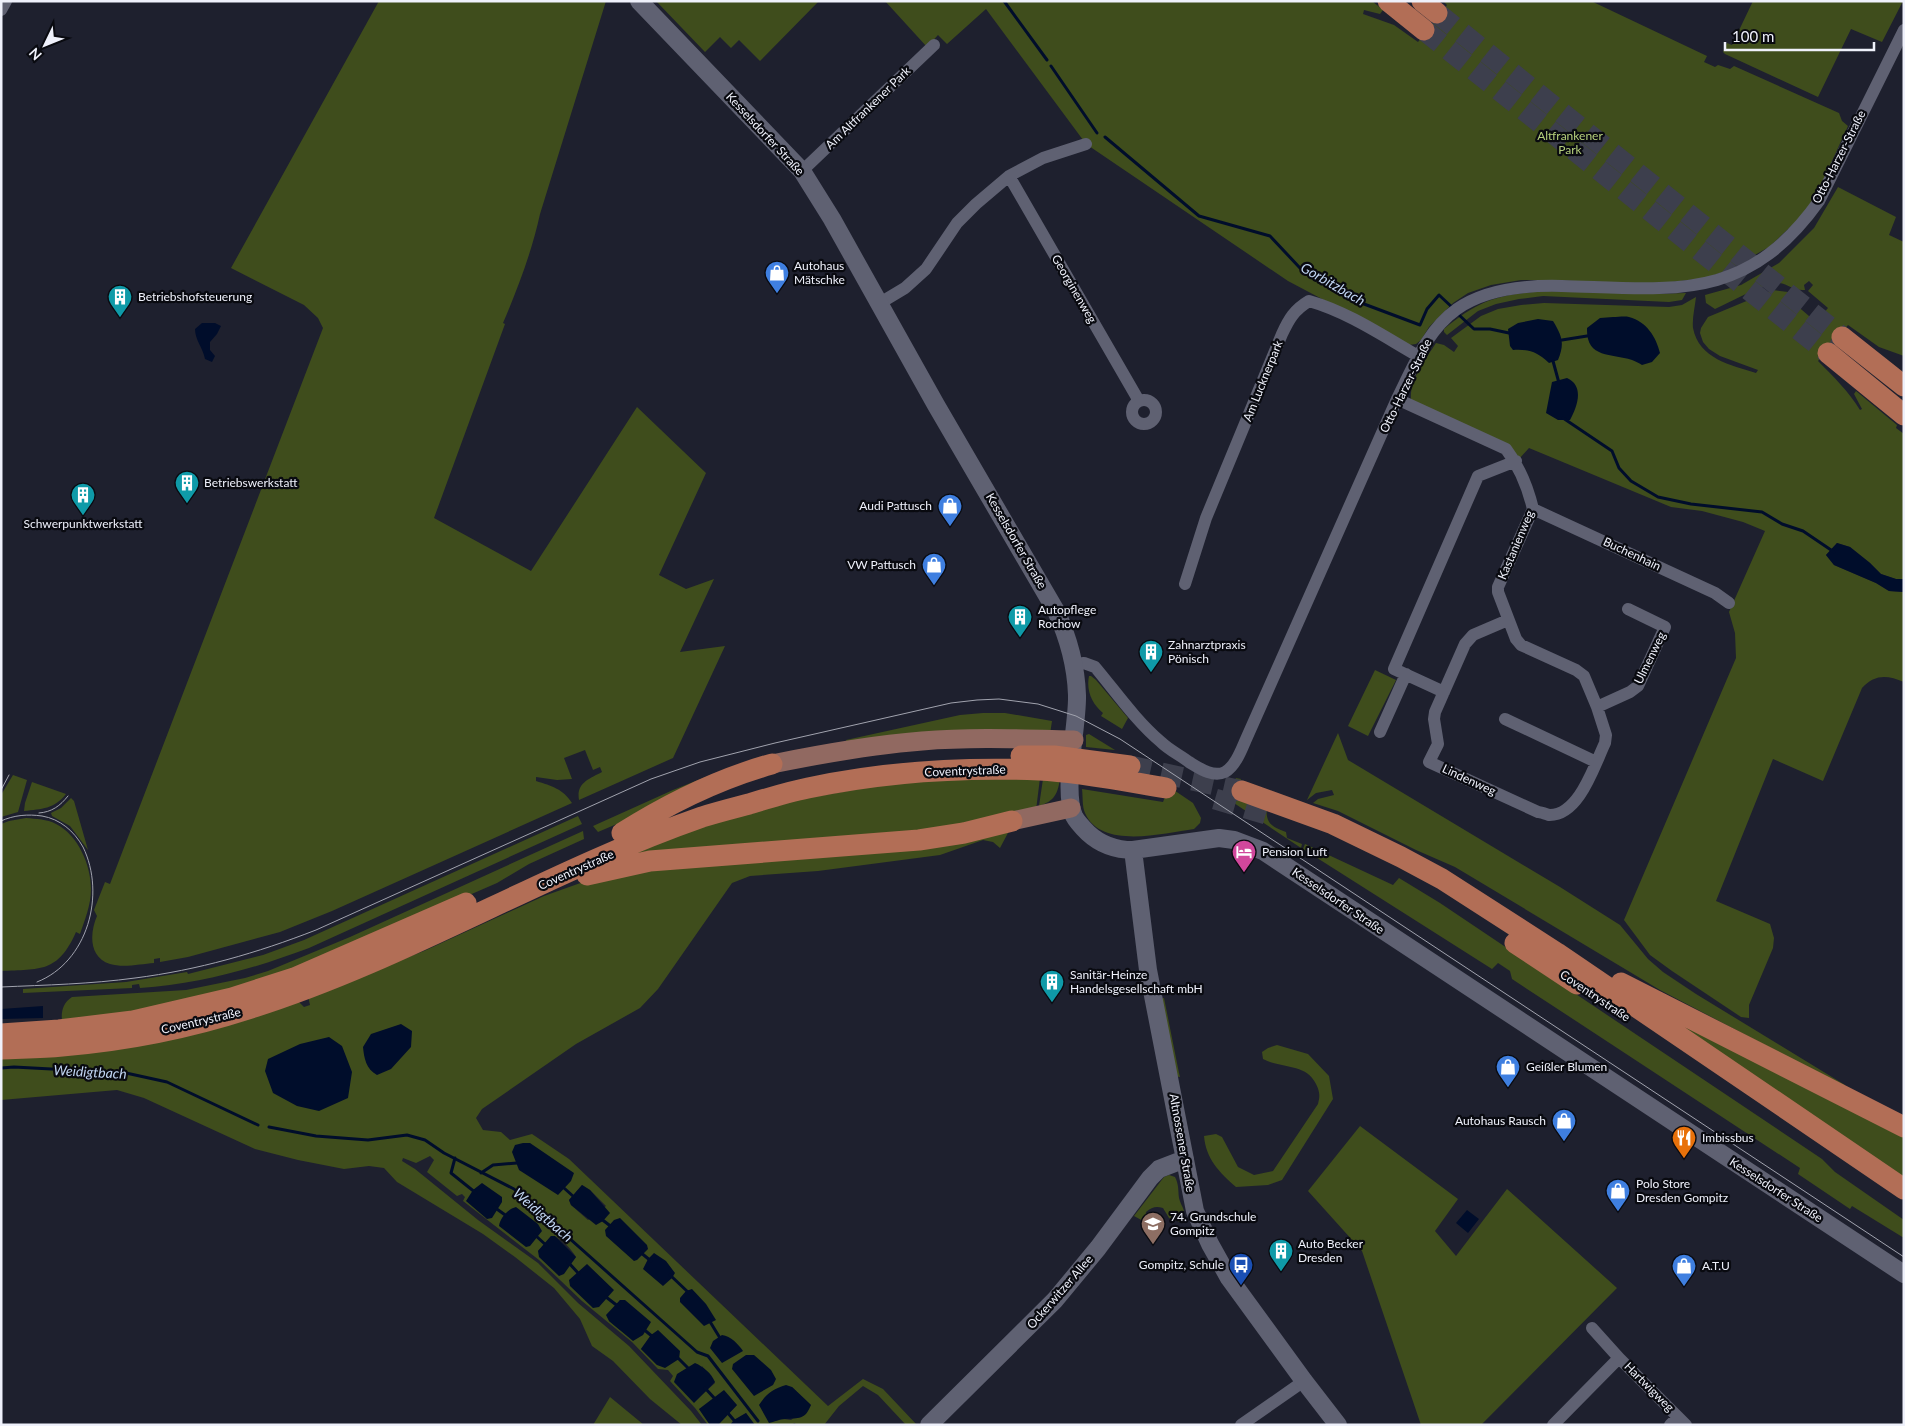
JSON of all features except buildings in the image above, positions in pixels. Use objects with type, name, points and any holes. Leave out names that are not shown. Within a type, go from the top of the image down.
[{"type":"highway","points":[[1388,1],[1424,30]]},
{"type":"highway","points":[[1842,337],[1904,386]]},
{"type":"highway","points":[[1828,353],[1904,414]]},
{"type":"highway","name":"Coventrystraße","points":[[1,1034],[59,1030],[133,1021],[232,998],[294,978],[622,833],[742,791],[807,774],[865,764],[990,755],[1054,756],[1130,766]]},
{"type":"highway","points":[[622,833],[658,810],[741,773],[772,764]]},
{"type":"highway","name":"Coventrystraße","points":[[1,1049],[62,1046],[135,1036],[246,1010],[299,992],[379,959],[638,842],[704,816],[807,788],[869,777],[970,769],[1041,770],[1166,788]]},
{"type":"highway","points":[[1242,791],[1333,824],[1402,857],[1463,892],[1557,953],[1904,1189]]},
{"type":"highway","name":"Coventrystraße","points":[[1270,815],[1384,863],[1448,898],[1904,1205]]},
{"type":"highway","points":[[538,887],[650,861],[919,840],[964,833],[1012,821]]},
{"type":"highway","points":[[1557,953],[1904,1127]]},
{"type":"main road","points":[[772,764],[821,754],[922,741],[1000,738],[1073,743]]},
{"type":"main road","points":[[1012,821],[1071,808]]},
{"type":"street","points":[[1,10],[6,1]]},
{"type":"street","name":"Kesselsdorfer Straße","points":[[639,1],[802,171],[832,219],[1056,611],[1064,629],[1074,665],[1077,709],[1070,788],[1071,808],[1079,823],[1092,837],[1121,850],[1219,838],[1234,840],[1263,851],[1904,1274]]},
{"type":"street","name":"Otto-Harzer-Straße","points":[[1074,665],[1084,663],[1094,667],[1162,744],[1195,766],[1210,773],[1223,773],[1229,770],[1247,737],[1397,399],[1418,356],[1434,331],[1456,309],[1472,300],[1494,292],[1533,286],[1656,289],[1684,287],[1729,277],[1772,253],[1805,221],[1819,201],[1903,32]]},
{"type":"street","name":"Am Altfrankener Park","points":[[802,171],[934,45]]},
{"type":"street","points":[[880,303],[905,288],[926,269],[957,223],[1009,176],[1043,158],[1086,144]]},
{"type":"street","name":"Georginenweg","points":[[1009,176],[1139,401]]},
{"type":"street","name":"Am Lucknerpark","points":[[1185,584],[1206,518],[1217,491],[1282,334],[1292,315],[1299,307],[1309,301],[1341,312],[1418,356]]},
{"type":"street","name":"Kastanienweg","points":[[1397,399],[1497,443],[1506,449],[1516,461],[1533,509],[1498,587],[1498,592],[1516,639],[1521,645],[1576,670],[1584,676],[1606,735],[1605,744],[1578,800],[1563,811],[1550,815]]},
{"type":"street","points":[[1444,692],[1394,669],[1478,476],[1516,461]]},
{"type":"street","name":"Buchenhain","points":[[1533,509],[1715,593],[1729,603]]},
{"type":"street","name":"Ulmenweg","points":[[1597,707],[1630,692],[1638,686],[1665,627],[1628,609]]},
{"type":"street","name":"Lindenweg","points":[[1508,620],[1473,635],[1465,644],[1435,712],[1434,720],[1438,744],[1429,762],[1538,812],[1550,815]]},
{"type":"street","points":[[1380,732],[1406,674]]},
{"type":"street","points":[[1505,720],[1596,762]]},
{"type":"street","name":"Altnossener Straße","points":[[1133,850],[1145,953],[1196,1211],[1210,1244],[1229,1278],[1338,1425]]},
{"type":"street","name":"Ockerwitzer Allee","points":[[929,1425],[1055,1300],[1098,1248],[1150,1178],[1159,1169],[1185,1159]]},
{"type":"street","name":"Hartwigweg","points":[[1592,1328],[1678,1422]]},
{"type":"street","name":"Hartwigweg","points":[[1553,1425],[1619,1358]]},
{"type":"street","points":[[1241,1425],[1304,1381]]},
{"type":"green space","points":[[379,1],[606,1],[540,214],[529,256],[503,323],[505,324],[434,518],[531,571],[637,407],[706,473],[659,575],[686,589],[714,579],[680,652],[725,646],[673,758],[579,800],[580,789],[584,782],[602,772],[600,767],[593,770],[585,750],[564,758],[572,779],[557,780],[536,777],[536,781],[561,791],[572,803],[332,911],[280,932],[188,957],[160,962],[160,958],[154,959],[154,963],[121,966],[110,964],[103,961],[94,950],[92,936],[97,916],[94,910],[105,882],[110,884],[323,328],[318,318],[304,305],[231,268]]},
{"type":"green space","points":[[656,1],[819,1],[760,61],[739,40],[731,48],[720,37],[705,52]]},
{"type":"green space","name":"Altfrankener Park","points":[[885,1],[1372,1],[1383,10],[1380,14],[1364,10],[1363,14],[1394,25],[1418,42],[1447,5],[1443,1],[1591,1],[1707,56],[1704,62],[1715,67],[1718,65],[1730,69],[1734,66],[1839,113],[1842,121],[1848,126],[1816,196],[1801,217],[1769,247],[1728,270],[1706,278],[1655,284],[1521,280],[1491,285],[1468,293],[1453,303],[1429,327],[1421,340],[1416,344],[1409,345],[1288,281],[1086,144],[986,9],[947,44],[938,35],[927,47]]},
{"type":"green space","points":[[1753,1],[1903,1],[1882,42],[1851,29],[1818,97],[1723,52],[1727,43],[1732,45]]},
{"type":"green space","points":[[1838,187],[1896,217],[1889,235],[1904,242],[1904,356],[1879,347],[1848,325],[1818,361],[1846,390],[1860,410],[1862,409],[1854,394],[1856,391],[1897,425],[1896,428],[1904,434],[1904,579],[1896,579],[1881,574],[1850,547],[1837,543],[1826,555],[1834,565],[1876,583],[1889,591],[1904,592],[1904,682],[1882,677],[1872,680],[1862,688],[1823,781],[1773,759],[1716,901],[1770,924],[1774,938],[1773,948],[1749,1005],[1749,1018],[1741,1017],[1650,955],[1624,920],[1736,658],[1735,633],[1729,612],[1765,531],[1743,522],[1702,511],[1671,507],[1529,448],[1519,459],[1411,401],[1411,393],[1415,378],[1436,343],[1444,345],[1454,352],[1458,346],[1451,338],[1481,316],[1498,309],[1544,303],[1669,307],[1682,305],[1696,297],[1693,328],[1696,339],[1702,347],[1717,359],[1756,373],[1758,370],[1720,356],[1709,349],[1703,342],[1700,333],[1701,328],[1708,317],[1773,290],[1788,292],[1795,304],[1816,322],[1828,308],[1808,291],[1813,285],[1809,281],[1804,285],[1805,290],[1801,290],[1779,283],[1773,284],[1757,289],[1715,309],[1706,303],[1705,295],[1741,285],[1779,263],[1814,228]]},
{"type":"green space","points":[[1547,291],[1686,293],[1682,300],[1669,302],[1543,296],[1519,299],[1496,304],[1478,311],[1447,335],[1444,332],[1444,329],[1457,319],[1491,300],[1503,296]]},
{"type":"green space","points":[[1375,670],[1396,680],[1368,736],[1348,726]]},
{"type":"green space","points":[[1089,676],[1096,680],[1128,718],[1122,729],[1101,716],[1103,713],[1096,706],[1089,692]]},
{"type":"green space","points":[[1005,713],[1052,721],[1050,734],[847,745],[846,740],[960,715]]},
{"type":"green space","points":[[1338,733],[1348,760],[1620,925],[1648,959],[1663,972],[1845,1085],[1845,1087],[1660,990],[1455,867],[1416,850],[1338,811],[1313,803],[1318,799],[1334,795],[1332,790],[1316,793],[1307,800]]},
{"type":"green space","points":[[1089,734],[1115,750],[1086,747],[1086,735]]},
{"type":"green space","points":[[713,774],[671,801],[598,832],[593,826],[673,790]]},
{"type":"green space","points":[[13,775],[27,780],[18,812],[1,817],[1,795]]},
{"type":"green space","points":[[1040,778],[1036,810],[967,827],[615,863],[641,847],[756,807],[915,779]]},
{"type":"green space","points":[[1040,778],[1060,778],[1055,796],[1049,802],[1039,806],[1043,779]]},
{"type":"green space","points":[[1236,778],[1241,779],[1240,783],[1267,807],[1267,817],[1270,824],[1286,832],[1287,838],[1302,844],[1301,848],[1225,797]]},
{"type":"green space","points":[[32,782],[66,794],[57,803],[42,809],[24,811]]},
{"type":"green space","points":[[1165,784],[1193,803],[1201,818],[1200,823],[1194,829],[1151,835],[1119,835],[1105,832],[1093,824],[1085,813],[1082,789],[1163,802]]},
{"type":"green space","points":[[71,798],[74,801],[88,850],[70,826],[52,816],[51,813],[61,808]]},
{"type":"green space","points":[[578,816],[582,824],[309,948],[267,963],[205,979],[162,986],[140,988],[139,984],[132,985],[132,988],[23,993],[23,989],[126,982],[187,972],[188,974],[263,955],[304,940]]},
{"type":"green space","points":[[26,818],[53,822],[71,835],[82,852],[89,870],[90,901],[80,934],[76,932],[62,955],[55,962],[37,969],[1,971],[1,824]]},
{"type":"green space","points":[[583,831],[584,839],[529,864],[497,883],[292,972],[173,1008],[62,1021],[63,1008],[72,997],[186,990],[245,978],[268,971],[350,937]]},
{"type":"green space","points":[[1009,831],[1000,848],[993,842],[983,840],[940,855],[818,871],[750,876],[732,883],[658,989],[640,1008],[576,1044],[482,1109],[476,1118],[483,1130],[501,1132],[510,1140],[532,1134],[569,1159],[828,1406],[863,1379],[883,1389],[917,1425],[906,1425],[878,1395],[863,1386],[839,1406],[824,1425],[796,1425],[795,1423],[790,1425],[755,1425],[746,1413],[734,1420],[730,1425],[718,1425],[737,1405],[699,1409],[710,1425],[708,1425],[670,1381],[673,1376],[668,1370],[658,1369],[632,1342],[582,1301],[539,1260],[463,1201],[465,1197],[462,1194],[457,1196],[427,1172],[434,1160],[430,1156],[416,1163],[403,1158],[402,1161],[415,1169],[478,1220],[538,1263],[578,1303],[629,1346],[702,1425],[682,1425],[650,1399],[613,1361],[592,1346],[580,1319],[554,1288],[483,1234],[397,1182],[384,1168],[369,1166],[344,1169],[255,1149],[144,1098],[117,1090],[1,1100],[1,1055],[298,1001],[304,1007],[310,1005],[308,996],[424,951],[544,896],[586,881],[615,874]],"holes":[[[582,1185],[590,1190],[606,1206],[588,1220],[571,1205],[569,1200]],[[551,1236],[558,1238],[576,1257],[571,1263],[538,1251]],[[620,1300],[620,1330],[609,1321]],[[651,1335],[657,1365],[641,1349]],[[702,1366],[715,1383],[694,1402]],[[792,1387],[811,1405],[791,1420],[784,1419]]]},
{"type":"green space","points":[[1305,844],[1393,885],[1399,878],[1440,903],[1822,1159],[1835,1172],[1904,1220],[1904,1238],[1852,1206],[1850,1209],[1798,1174],[1800,1168],[1512,979],[1510,971],[1498,963],[1492,969],[1303,849]]},
{"type":"green space","points":[[1620,986],[1904,1131],[1904,1181]]},
{"type":"green space","points":[[1164,998],[1180,1077],[1174,1076],[1160,999]]},
{"type":"green space","points":[[1277,1045],[1308,1054],[1329,1076],[1333,1099],[1282,1180],[1268,1185],[1236,1187],[1214,1164],[1207,1152],[1204,1136],[1216,1134],[1222,1137],[1238,1167],[1254,1175],[1273,1171],[1318,1104],[1319,1094],[1312,1077],[1300,1069],[1263,1059],[1262,1052]]},
{"type":"green space","points":[[1360,1126],[1458,1199],[1435,1231],[1456,1256],[1507,1189],[1617,1288],[1481,1425],[1421,1425],[1362,1251],[1308,1191]]},
{"type":"green space","points":[[1169,1175],[1175,1177],[1179,1198],[1184,1210],[1180,1222],[1169,1218],[1163,1208],[1158,1207],[1146,1212],[1145,1222],[1134,1216],[1164,1177]]},
{"type":"green space","points":[[610,1397],[644,1425],[593,1425]]},
{"type":"water","points":[[1600,318],[1635,319],[1646,326],[1656,341],[1660,353],[1652,362],[1642,365],[1632,360],[1595,350],[1588,338],[1587,328]]},
{"type":"water","points":[[1538,319],[1553,321],[1559,331],[1562,344],[1558,360],[1549,363],[1541,356],[1532,352],[1513,350],[1510,346],[1508,329],[1518,323]]},
{"type":"water","points":[[202,323],[215,323],[221,326],[210,342],[210,350],[215,356],[212,362],[205,359],[196,337],[195,329]]},
{"type":"water","points":[[1567,378],[1573,382],[1578,391],[1577,403],[1570,420],[1558,420],[1546,413],[1552,382]]},
{"type":"water","points":[[1837,543],[1850,547],[1881,574],[1896,579],[1904,579],[1904,592],[1889,591],[1876,583],[1834,565],[1826,555]]},
{"type":"water","points":[[43,1006],[43,1018],[1,1019],[1,1009]]},
{"type":"water","points":[[401,1024],[412,1031],[411,1047],[391,1069],[377,1075],[373,1073],[365,1059],[363,1047],[371,1034]]},
{"type":"water","points":[[329,1037],[342,1046],[352,1072],[348,1098],[319,1111],[297,1106],[273,1093],[265,1071],[268,1059],[300,1044]]},
{"type":"water","points":[[530,1143],[574,1173],[571,1181],[558,1195],[519,1170],[512,1152],[515,1145]]},
{"type":"water","points":[[482,1183],[502,1197],[502,1202],[492,1218],[487,1219],[466,1201],[473,1190]]},
{"type":"water","points":[[582,1185],[590,1190],[610,1213],[603,1221],[596,1225],[571,1205],[569,1200]]},
{"type":"water","points":[[516,1207],[538,1224],[542,1231],[530,1246],[526,1247],[499,1226],[505,1214]]},
{"type":"water","points":[[1467,1210],[1479,1219],[1468,1233],[1456,1223]]},
{"type":"water","points":[[620,1218],[647,1245],[648,1249],[637,1260],[634,1261],[606,1236],[605,1230],[614,1220]]},
{"type":"water","points":[[551,1236],[555,1236],[576,1257],[564,1274],[559,1276],[539,1257],[538,1251]]},
{"type":"water","points":[[654,1253],[666,1261],[675,1273],[663,1286],[643,1269],[648,1259]]},
{"type":"water","points":[[587,1264],[614,1290],[599,1307],[593,1308],[570,1286],[569,1280]]},
{"type":"water","points":[[692,1289],[706,1304],[716,1320],[704,1326],[680,1302],[680,1298],[686,1291]]},
{"type":"water","points":[[620,1300],[625,1300],[651,1322],[643,1335],[633,1341],[609,1321],[606,1315]]},
{"type":"water","points":[[658,1330],[680,1351],[679,1359],[665,1368],[657,1365],[641,1349],[651,1335]]},
{"type":"water","points":[[722,1335],[737,1343],[743,1351],[722,1363],[710,1348],[713,1341]]},
{"type":"water","points":[[746,1355],[754,1355],[771,1370],[776,1379],[773,1385],[754,1396],[732,1369],[733,1364]]},
{"type":"water","points":[[695,1363],[707,1371],[715,1382],[694,1403],[674,1382],[677,1374]]},
{"type":"water","points":[[786,1385],[792,1387],[811,1405],[804,1416],[794,1419],[781,1419],[769,1423],[759,1405],[770,1392]]},
{"type":"water","points":[[724,1390],[737,1405],[718,1425],[710,1425],[699,1409]]},
{"type":"water","points":[[746,1413],[755,1425],[730,1425],[734,1420]]},
{"type":"waterway","name":"Gorbitzbach","points":[[1004,1],[1047,60]]},
{"type":"waterway","name":"Gorbitzbach","points":[[1051,66],[1097,133]]},
{"type":"waterway","name":"Gorbitzbach","points":[[1105,137],[1199,216],[1270,236],[1300,268],[1356,301],[1420,325],[1427,309],[1439,295],[1454,309]]},
{"type":"waterway","points":[[1458,314],[1474,329],[1490,329],[1509,333]]},
{"type":"waterway","points":[[1562,340],[1587,336]]},
{"type":"waterway","points":[[1553,361],[1559,383]]},
{"type":"waterway","points":[[1563,418],[1612,451],[1619,468],[1631,481],[1658,497],[1691,504],[1762,512],[1782,524],[1803,531],[1834,552]]},
{"type":"waterway","name":"Weidigtbach","points":[[1,1068],[14,1067],[126,1073],[167,1082],[258,1125]]},
{"type":"waterway","name":"Weidigtbach","points":[[269,1127],[316,1136],[368,1140],[407,1135],[425,1140],[444,1153],[514,1189],[697,1352],[708,1356],[758,1421]]},
{"type":"waterway","points":[[455,1158],[451,1173],[476,1193]]},
{"type":"waterway","points":[[481,1173],[493,1165],[517,1163]]},
{"type":"waterway","points":[[564,1188],[574,1197]]},
{"type":"waterway","points":[[494,1207],[508,1217]]},
{"type":"waterway","points":[[600,1218],[613,1228]]},
{"type":"waterway","points":[[535,1235],[547,1246]]},
{"type":"waterway","points":[[640,1252],[651,1261]]},
{"type":"waterway","points":[[568,1262],[579,1274]]},
{"type":"waterway","points":[[670,1275],[689,1293]]},
{"type":"waterway","points":[[606,1297],[619,1307]]},
{"type":"waterway","points":[[709,1320],[720,1338]]},
{"type":"waterway","points":[[642,1328],[653,1337]]},
{"type":"waterway","points":[[677,1357],[688,1368]]},
{"type":"waterway","points":[[705,1388],[716,1400]]},
{"type":"waterway","points":[[727,1412],[738,1425]]},
{"type":"tunnel","points":[[1437,13],[1842,337]]},
{"type":"tunnel","points":[[1424,30],[1828,353]]},
{"type":"tunnel","points":[[1130,766],[1242,791]]},
{"type":"tunnel","points":[[1215,799],[1270,815]]},
{"type":"tram line","points":[[1,987],[118,980],[158,975],[227,960],[316,930],[651,779],[700,762],[951,703],[999,699],[1038,704],[1076,716],[1120,739],[1904,1257]]},
{"type":"tram line","points":[[1,790],[9,775]]},
{"type":"tram line","points":[[39,813],[55,808],[68,796]]},
{"type":"tram line","points":[[1,821],[11,817],[26,815],[42,816],[55,820],[75,836],[83,847],[90,865],[93,885],[92,905],[88,925],[80,943],[69,959],[55,972],[37,982]]},
{"type":"place","name":"Autohaus Mätschke","points":[[777,294]]},
{"type":"place","name":"Betriebshofsteuerung","points":[[120,318]]},
{"type":"place","name":"Betriebswerkstatt","points":[[187,504]]},
{"type":"place","name":"Schwerpunktwerkstatt","points":[[83,516]]},
{"type":"place","name":"Audi Pattusch","points":[[950,527]]},
{"type":"place","name":"VW Pattusch","points":[[934,586]]},
{"type":"place","name":"Autopflege Rochow","points":[[1020,638]]},
{"type":"place","name":"Zahnarztpraxis Pönisch","points":[[1151,673]]},
{"type":"place","name":"Pension Luft","points":[[1244,873]]},
{"type":"place","name":"Sanitär-Heinze Handelsgesellschaft mbH","points":[[1052,1003]]},
{"type":"place","name":"Geißler Blumen","points":[[1508,1088]]},
{"type":"place","name":"Autohaus Rausch","points":[[1564,1142]]},
{"type":"place","name":"Imbissbus","points":[[1684,1159]]},
{"type":"place","name":"Polo Store Dresden Gompitz","points":[[1618,1212]]},
{"type":"place","name":"74. Grundschule Gompitz","points":[[1153,1245]]},
{"type":"place","name":"Auto Becker Dresden","points":[[1281,1272]]},
{"type":"place","name":"Gompitz, Schule","points":[[1241,1286]]},
{"type":"place","name":"A.T.U","points":[[1684,1287]]}]
